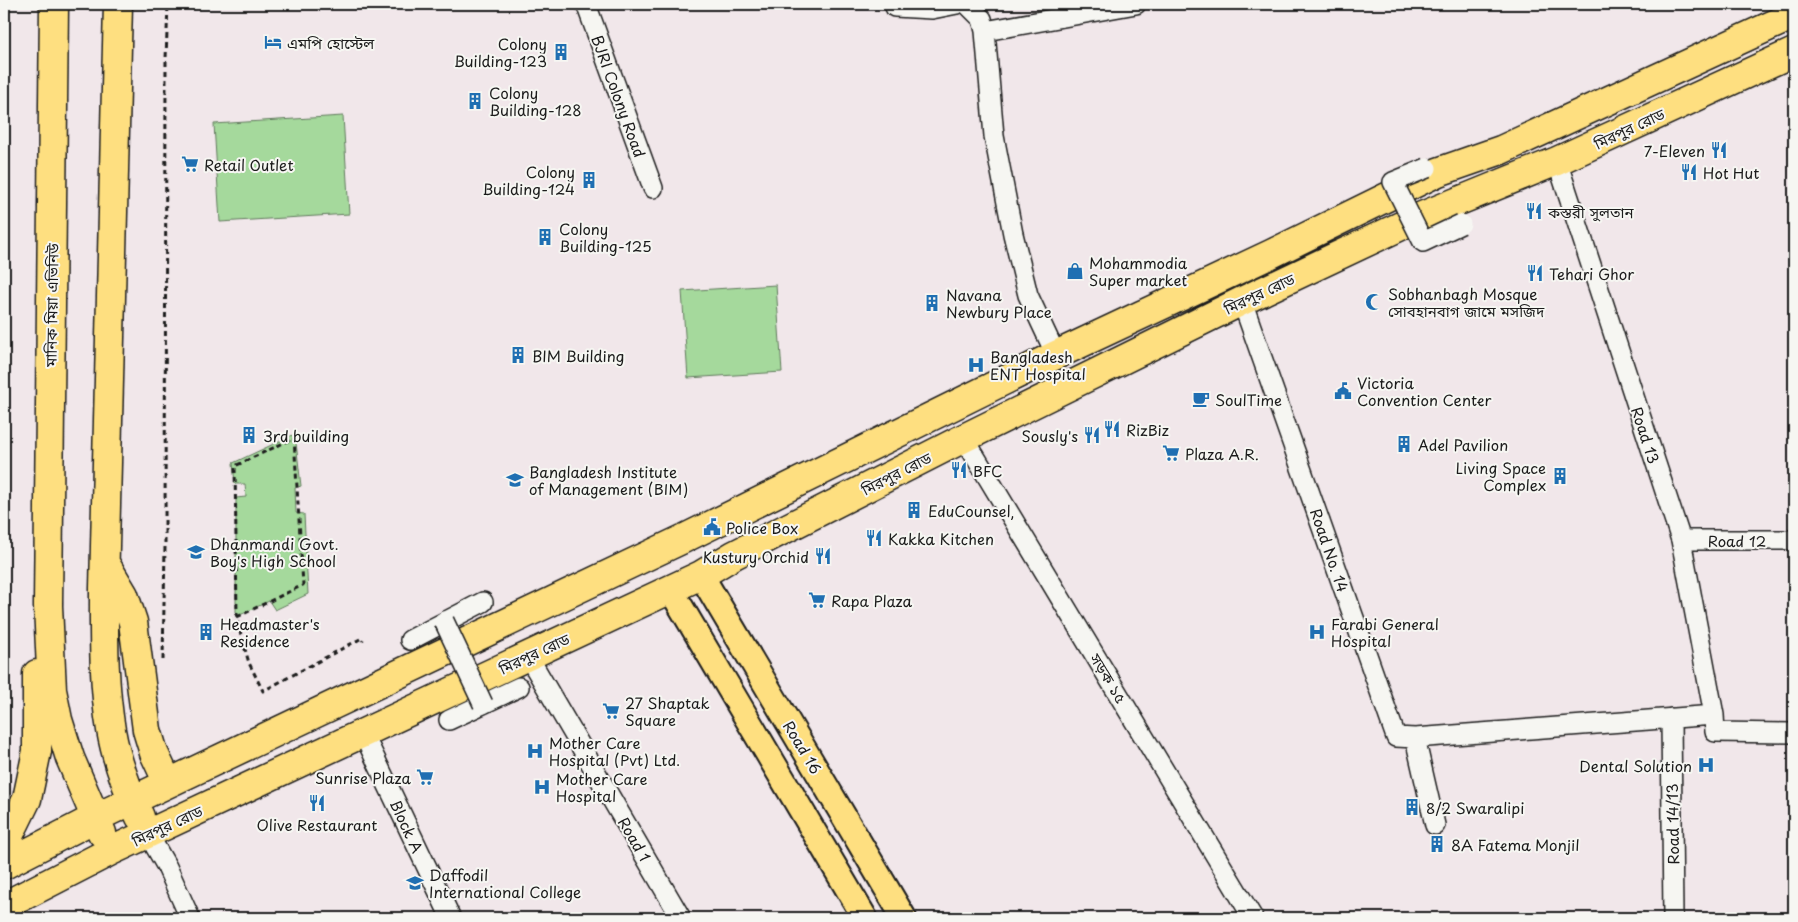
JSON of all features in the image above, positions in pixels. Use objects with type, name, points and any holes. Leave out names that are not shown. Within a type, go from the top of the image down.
[{"type":"highway","name":"মানিক মিয়া এভিনিউ","points":[[54,4],[48,606],[52,690],[58,720],[70,758],[111,851]]},
{"type":"highway","points":[[118,4],[104,672],[110,721],[122,770],[132,800],[148,834]]},
{"type":"highway","name":"মিরপুর রোড","points":[[4,865],[132,800],[683,539],[1056,355],[1271,254],[1438,172],[1501,150],[1794,15]]},
{"type":"highway","name":"মিরপুর রোড","points":[[4,906],[111,851],[702,575],[734,555],[964,438],[1242,301],[1422,216],[1557,162],[1794,52]]},
{"type":"highway","points":[[1271,254],[1284,282]]},
{"type":"highway","points":[[683,539],[702,575]]},
{"type":"highway","points":[[105,564],[124,594],[133,622],[147,730],[154,753],[168,783]]},
{"type":"highway","name":"মানিক মিয়া এভিনিউ","points":[[4,846],[27,799],[37,752],[36,680],[48,606]]},
{"type":"main road","name":"Road 16","points":[[702,575],[904,918]]},
{"type":"main road","points":[[670,590],[865,918]]},
{"type":"street","name":"BJRI Colony Road","points":[[586,4],[653,188]]},
{"type":"street","points":[[894,4],[895,7],[932,10],[957,4]]},
{"type":"street","points":[[967,4],[982,19],[985,31],[994,136],[1013,234],[1028,295],[1056,355]]},
{"type":"street","points":[[985,31],[1136,4]]},
{"type":"street","name":"Road 13","points":[[1557,162],[1680,540],[1714,715]]},
{"type":"street","points":[[1427,168],[1393,182],[1423,242],[1461,224]]},
{"type":"street","name":"Road No. 14","points":[[1242,301],[1396,737],[1416,738],[1671,718]]},
{"type":"street","name":"সড়ক ১৫","points":[[964,438],[1253,918]]},
{"type":"street","name":"Road 12","points":[[1680,540],[1794,540]]},
{"type":"street","points":[[410,640],[483,602]]},
{"type":"street","points":[[444,621],[483,704]]},
{"type":"street","name":"Road 1","points":[[528,656],[681,918]]},
{"type":"street","points":[[449,720],[519,687]]},
{"type":"street","points":[[1671,718],[1714,715],[1715,732],[1794,733]]},
{"type":"street","name":"Road 14/13","points":[[1671,718],[1673,918]]},
{"type":"street","name":"Block A","points":[[363,733],[451,918]]},
{"type":"street","points":[[1416,738],[1435,825]]},
{"type":"street","points":[[148,834],[167,867],[190,918]]},
{"type":"path","points":[[163,660],[166,59],[168,4]]},
{"type":"path","points":[[237,617],[302,585],[294,438],[235,466],[237,617],[241,638],[263,691],[362,638],[363,641]]},
{"type":"path","points":[[4,494],[6,787]]},
{"type":"green space","points":[[343,116],[349,214],[220,222],[214,124]]},
{"type":"green space","points":[[776,285],[782,372],[688,378],[682,291]]},
{"type":"green space","points":[[295,434],[301,486],[295,488],[296,513],[304,514],[308,594],[275,610],[269,601],[236,617],[236,498],[246,497],[245,484],[235,484],[233,463]]},
{"type":"place","name":"এমপি হোস্টেল","points":[[273,42]]},
{"type":"place","name":"Colony Building-123","points":[[561,52]]},
{"type":"place","name":"Colony Building-128","points":[[475,101]]},
{"type":"place","name":"7-Eleven","points":[[1719,150]]},
{"type":"place","name":"Retail Outlet","points":[[190,164]]},
{"type":"place","name":"Hot Hut","points":[[1689,172]]},
{"type":"place","name":"Colony Building-124","points":[[589,180]]},
{"type":"place","name":"কস্তরী সুলতান","points":[[1534,211]]},
{"type":"place","name":"Colony Building-125","points":[[545,237]]},
{"type":"place","name":"Mohammodia Super market","points":[[1075,271]]},
{"type":"place","name":"Tehari Ghor","points":[[1535,273]]},
{"type":"place","name":"Sobhanbagh Mosque সোবহানবাগ জামে মসজিদ","points":[[1374,302]]},
{"type":"place","name":"Navana Newbury Place","points":[[932,303]]},
{"type":"place","name":"BIM Building","points":[[518,355]]},
{"type":"place","name":"Bangladesh ENT Hospital","points":[[976,365]]},
{"type":"place","name":"Victoria Convention Center","points":[[1343,391]]},
{"type":"place","name":"SoulTime","points":[[1201,399]]},
{"type":"place","name":"RizBiz","points":[[1112,429]]},
{"type":"place","name":"3rd building","points":[[249,435]]},
{"type":"place","name":"Sously's","points":[[1092,435]]},
{"type":"place","name":"Adel Pavilion","points":[[1404,444]]},
{"type":"place","name":"Plaza A.R.","points":[[1171,453]]},
{"type":"place","name":"BFC","points":[[959,470]]},
{"type":"place","name":"Living Space Complex","points":[[1560,476]]},
{"type":"place","name":"Bangladesh Institute of Management (BIM)","points":[[515,480]]},
{"type":"place","name":"EduCounsel,","points":[[914,510]]},
{"type":"place","name":"Police Box","points":[[712,527]]},
{"type":"place","name":"Kakka Kitchen","points":[[874,538]]},
{"type":"place","name":"Dhanmandi Govt. Boy's High School","points":[[196,552]]},
{"type":"place","name":"Kustury Orchid","points":[[823,556]]},
{"type":"place","name":"Rapa Plaza","points":[[817,600]]},
{"type":"place","name":"Headmaster's Residence","points":[[206,632]]},
{"type":"place","name":"Farabi General Hospital","points":[[1317,632]]},
{"type":"place","name":"27 Shaptak Square","points":[[611,711]]},
{"type":"place","name":"Mother Care Hospital (Pvt) Ltd.","points":[[535,751]]},
{"type":"place","name":"Dental Solution","points":[[1706,765]]},
{"type":"place","name":"Sunrise Plaza","points":[[425,777]]},
{"type":"place","name":"Mother Care Hospital","points":[[542,787]]},
{"type":"place","name":"Olive Restaurant","points":[[317,803]]},
{"type":"place","name":"8/2 Swaralipi","points":[[1412,807]]},
{"type":"place","name":"8A Fatema Monjil","points":[[1437,844]]},
{"type":"place","name":"Daffodil International College","points":[[415,883]]}]
